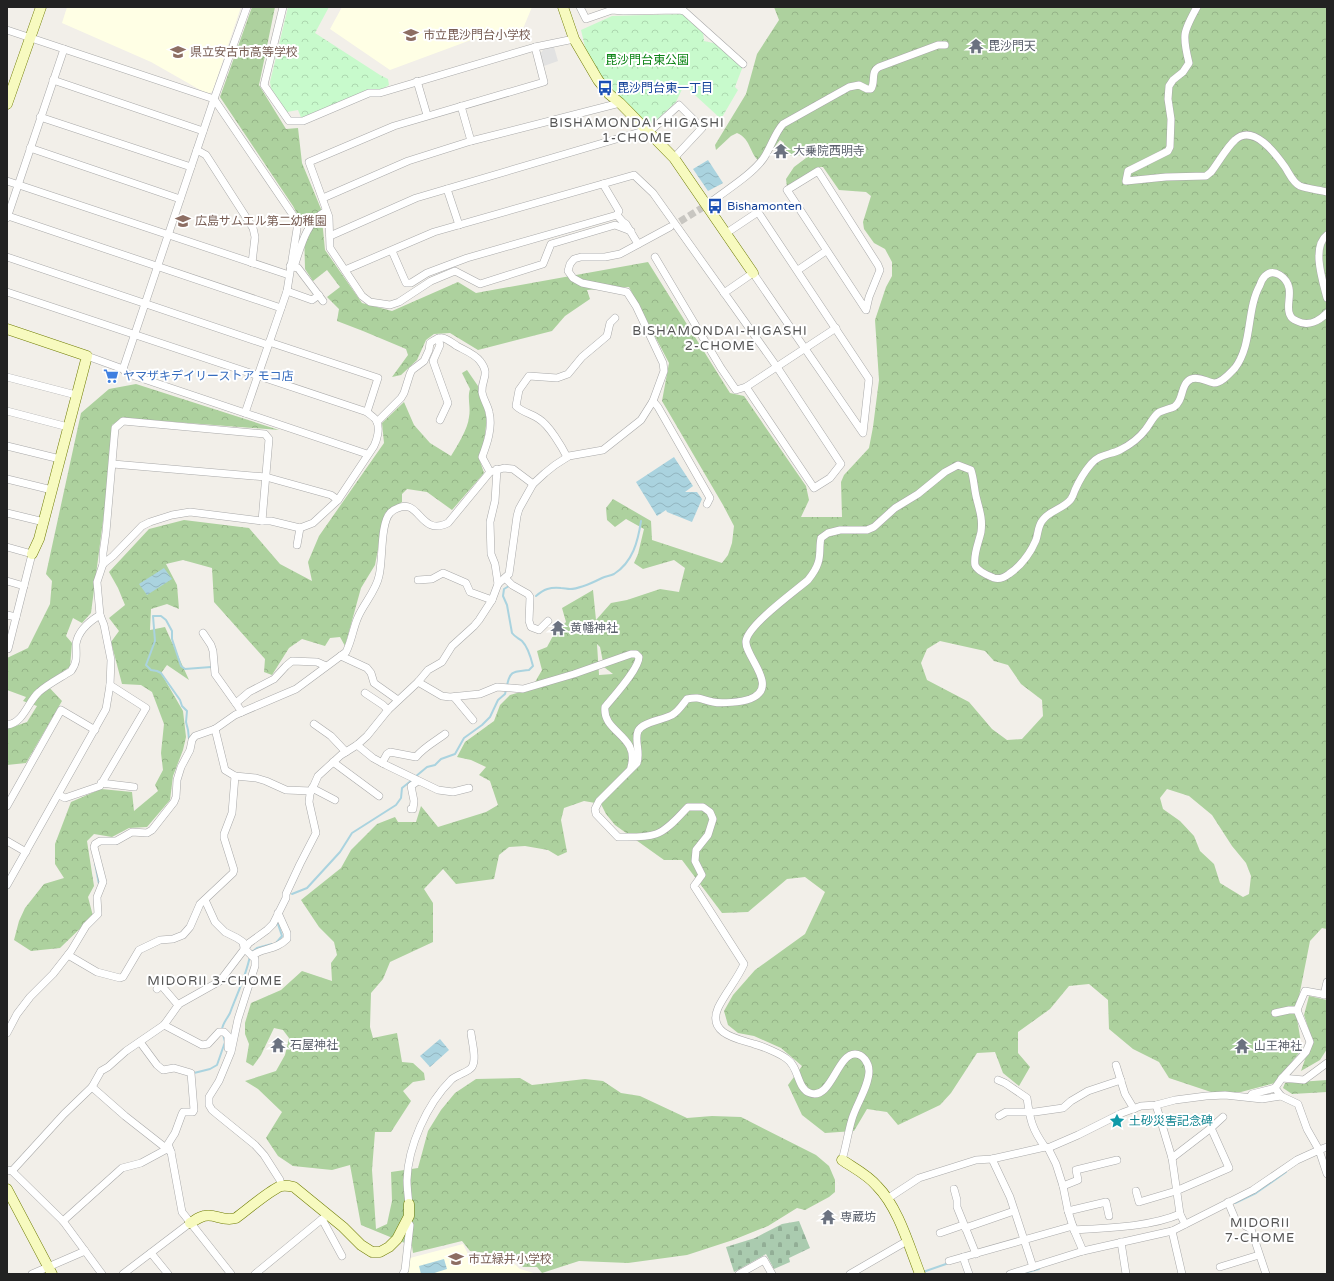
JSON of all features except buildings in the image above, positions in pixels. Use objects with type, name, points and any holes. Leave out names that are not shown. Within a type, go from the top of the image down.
[{"type":"street","points":[[7,104],[41,7]]},
{"type":"street","points":[[123,369],[196,150],[247,7]]},
{"type":"street","points":[[283,7],[264,85],[289,121],[303,121],[369,93],[380,93],[535,47],[574,39]]},
{"type":"street","points":[[563,7],[574,39],[598,80],[609,94],[620,103],[674,158],[726,234],[753,273],[806,348],[863,433],[869,379],[798,270],[758,212],[726,234]]},
{"type":"street","points":[[580,7],[586,19],[612,10],[622,9],[684,11],[743,64]]},
{"type":"street","points":[[1197,7],[1185,29],[1184,38],[1188,63],[1183,72],[1172,80],[1169,86],[1168,99],[1171,119],[1170,147],[1168,151],[1128,170],[1126,181],[1166,177],[1206,176],[1211,172],[1235,140],[1243,135],[1251,135],[1263,142],[1275,153],[1294,182],[1300,186],[1327,192]]},
{"type":"street","points":[[7,30],[214,99],[297,222],[298,229],[292,267]]},
{"type":"street","points":[[712,202],[759,164],[783,124],[850,87],[859,85],[868,89],[871,88],[873,84],[873,74],[878,67],[938,45],[945,45]]},
{"type":"street","points":[[535,47],[544,82],[427,115],[394,126],[309,162],[328,217],[330,248],[362,296],[370,302],[390,305],[399,302],[431,281],[455,271],[480,284],[542,264],[551,244],[615,225],[631,231]]},
{"type":"street","points":[[64,49],[7,217],[281,308]]},
{"type":"street","points":[[53,80],[203,130]]},
{"type":"street","points":[[417,81],[427,115]]},
{"type":"street","points":[[322,198],[408,161],[471,141],[620,103]]},
{"type":"street","points":[[330,236],[416,198],[647,132],[679,105],[702,128],[674,158]]},
{"type":"street","points":[[461,106],[471,141]]},
{"type":"street","points":[[40,117],[191,167]]},
{"type":"street","points":[[30,148],[180,199]]},
{"type":"street","points":[[196,150],[206,155],[253,228],[255,237],[252,263]]},
{"type":"street","points":[[818,171],[878,264],[880,270],[869,297],[866,310],[826,251],[787,190],[818,171]]},
{"type":"street","points":[[345,270],[434,232],[634,175],[653,193],[777,367],[841,464],[830,478],[814,488],[746,388]]},
{"type":"street","points":[[7,181],[289,275]]},
{"type":"street","points":[[603,184],[619,211],[617,215]]},
{"type":"street","points":[[447,189],[459,225]]},
{"type":"street","points":[[245,413],[287,291],[289,275],[304,235],[320,214],[326,211]]},
{"type":"street","points":[[617,215],[626,224],[638,244]]},
{"type":"street","points":[[392,251],[406,283],[410,283],[427,273],[467,258],[617,215]]},
{"type":"street","points":[[102,1274],[63,1221],[10,1171],[92,1087],[101,1071],[108,1067],[126,1051],[164,1025],[178,1004],[220,981],[244,948],[273,924],[300,864],[316,833],[309,802],[312,789],[318,776],[333,762],[367,736],[388,710],[418,682],[428,670],[442,662],[452,646],[479,620],[492,600],[498,584],[509,574],[517,516],[519,509],[533,484],[554,465],[567,458],[603,450],[641,420],[653,401],[664,371],[663,363],[653,340],[627,292],[582,283],[573,278],[568,271],[570,264],[574,259],[581,257],[605,257],[620,254],[670,227]]},
{"type":"street","points":[[1327,235],[1322,239],[1319,250],[1319,268],[1327,298]]},
{"type":"street","points":[[798,270],[826,251]]},
{"type":"street","points":[[7,257],[378,378],[367,412]]},
{"type":"street","points":[[655,257],[736,390],[746,388],[836,328]]},
{"type":"street","points":[[287,291],[312,300],[321,298],[298,268],[292,267]]},
{"type":"street","points":[[724,293],[753,273]]},
{"type":"street","points":[[920,1274],[907,1241],[887,1199],[877,1186],[842,1160],[852,1118],[868,1077],[869,1071],[867,1062],[861,1056],[854,1054],[848,1056],[824,1090],[816,1094],[809,1093],[802,1087],[797,1071],[788,1059],[756,1044],[724,1034],[718,1026],[715,1017],[718,1008],[744,964],[694,886],[702,875],[695,861],[696,850],[708,835],[713,818],[710,812],[703,807],[688,808],[658,834],[618,837],[596,814],[595,809],[599,802],[637,762],[640,756],[637,736],[639,730],[643,726],[674,715],[687,699],[696,697],[714,703],[726,703],[749,699],[757,695],[762,686],[761,677],[745,644],[746,636],[753,626],[808,580],[815,571],[819,562],[821,538],[828,533],[840,530],[867,530],[874,527],[895,508],[918,494],[945,472],[958,465],[971,470],[975,484],[975,494],[982,518],[975,564],[977,568],[996,579],[1002,578],[1017,568],[1029,555],[1036,539],[1040,522],[1051,512],[1068,503],[1095,459],[1120,450],[1136,440],[1159,413],[1178,404],[1185,384],[1190,380],[1197,378],[1214,383],[1218,382],[1224,379],[1235,367],[1244,351],[1254,296],[1265,276],[1272,273],[1279,274],[1288,284],[1290,291],[1289,314],[1293,319],[1300,323],[1308,324],[1321,319],[1327,313]]},
{"type":"street","points":[[7,292],[367,412],[377,422]]},
{"type":"street","points":[[567,458],[558,441],[546,424],[516,406],[519,390],[531,375],[556,378],[568,374],[582,357],[607,336],[610,323],[615,318]]},
{"type":"street","points":[[7,329],[123,369],[126,373],[367,454]]},
{"type":"street","points":[[438,338],[440,345],[433,361],[448,403],[440,420]]},
{"type":"street","points":[[103,564],[113,556],[142,526],[172,515],[190,512],[271,521],[300,528],[313,524],[338,500],[377,441],[377,422],[401,398],[412,370],[424,361],[429,350],[430,343],[438,338],[447,338],[480,360],[485,370],[486,379],[482,386],[482,395],[488,407],[491,418],[488,440],[482,457],[493,471],[495,501],[490,522],[491,554],[495,564],[498,584]]},
{"type":"street","points":[[7,648],[8,649],[32,554],[39,539],[44,522],[87,356]]},
{"type":"street","points":[[7,378],[76,395]]},
{"type":"street","points":[[653,401],[658,407],[710,498],[707,504]]},
{"type":"street","points":[[7,411],[68,427]]},
{"type":"street","points":[[7,885],[106,709],[112,660],[104,624],[100,615],[97,582],[103,564],[115,428],[122,421],[265,434],[269,439],[262,521]]},
{"type":"street","points":[[7,446],[60,459]]},
{"type":"street","points":[[113,464],[266,477],[331,495],[338,500]]},
{"type":"street","points":[[7,1033],[17,1014],[30,997],[53,974],[68,955],[86,926],[98,914],[97,898],[103,882],[94,847],[95,844],[100,841],[116,841],[132,832],[147,833],[152,830],[174,802],[176,797],[176,780],[190,750],[192,740],[199,734],[215,729],[234,715],[296,689],[346,652],[358,616],[379,576],[384,532],[390,512],[399,507],[406,506],[413,509],[427,523],[434,527],[441,526],[448,523],[493,471],[504,468],[513,469],[533,484]]},
{"type":"street","points":[[7,479],[52,490]]},
{"type":"street","points":[[7,513],[44,522]]},
{"type":"street","points":[[297,545],[300,528]]},
{"type":"street","points":[[7,547],[32,554]]},
{"type":"street","points":[[418,580],[432,579],[443,573],[466,583],[470,592],[492,600]]},
{"type":"street","points":[[505,578],[512,585],[528,594],[530,597],[529,621],[532,627],[539,630],[548,621]]},
{"type":"street","points":[[7,582],[24,586]]},
{"type":"street","points":[[7,615],[16,617]]},
{"type":"street","points":[[7,725],[10,725],[19,719],[33,698],[39,692],[71,671],[75,666],[76,642],[79,635],[90,620],[100,615]]},
{"type":"street","points":[[203,633],[213,651],[215,674],[242,712]]},
{"type":"street","points":[[418,682],[442,696],[454,697],[480,694],[497,687],[523,690],[631,654],[636,654],[639,656],[639,662],[605,707],[604,711],[607,721],[621,735],[632,750],[634,758],[631,769]]},
{"type":"street","points":[[341,656],[367,668],[371,673],[374,683],[398,700]]},
{"type":"street","points":[[236,703],[249,692],[274,679],[292,661],[317,662],[326,666]]},
{"type":"street","points":[[59,795],[65,798],[100,786],[146,708],[110,685]]},
{"type":"street","points":[[365,693],[388,710]]},
{"type":"street","points":[[454,697],[473,720]]},
{"type":"street","points":[[7,806],[61,710],[95,730]]},
{"type":"street","points":[[314,724],[331,736],[346,752]]},
{"type":"street","points":[[215,729],[225,770],[235,776],[256,778],[286,790],[312,789],[335,800]]},
{"type":"street","points":[[382,763],[387,754],[390,752],[416,757],[422,750],[445,734]]},
{"type":"street","points":[[357,745],[373,758],[438,790],[453,792],[469,788]]},
{"type":"street","points":[[333,762],[379,796]]},
{"type":"street","points":[[68,955],[97,972],[120,978],[123,977],[139,950],[160,940],[173,939],[183,935],[190,927],[200,904],[233,873],[234,870],[224,834],[232,813],[235,776]]},
{"type":"street","points":[[411,809],[413,809],[414,801],[411,786],[418,781]]},
{"type":"street","points":[[101,784],[134,787]]},
{"type":"street","points":[[7,841],[26,852]]},
{"type":"street","points":[[205,900],[216,922],[225,932],[243,942],[244,948],[254,959],[255,966],[238,1019],[231,1052],[219,1081],[209,1097],[209,1105],[212,1110],[255,1145],[264,1155],[280,1180],[281,1186]]},
{"type":"street","points":[[252,956],[256,952],[273,948],[286,939],[287,933],[278,914]]},
{"type":"street","points":[[1250,1097],[1252,1094],[1275,1088],[1282,1078],[1306,1052],[1310,1042],[1297,1010],[1305,991],[1325,995],[1327,982]]},
{"type":"street","points":[[157,989],[161,985],[178,1004]]},
{"type":"street","points":[[1275,1013],[1297,1010]]},
{"type":"street","points":[[164,1025],[202,1045],[208,1044],[219,1032],[224,1032],[228,1036],[229,1043],[225,1067]]},
{"type":"street","points":[[123,1274],[190,1223],[204,1216],[212,1215],[229,1220],[236,1218],[273,1190],[281,1186],[288,1185],[294,1187],[325,1217],[343,1227],[361,1245],[372,1252],[380,1252],[389,1247],[397,1239],[410,1216],[407,1180],[410,1158],[415,1141],[430,1106],[452,1079],[472,1068],[474,1061],[471,1034]]},
{"type":"street","points":[[140,1042],[157,1065],[163,1070],[174,1068],[191,1073],[194,1110],[193,1112],[183,1112],[175,1133],[168,1144],[169,1150],[182,1212],[231,1274]]},
{"type":"street","points":[[1282,1078],[1304,1080],[1327,1063]]},
{"type":"street","points":[[1116,1065],[1124,1094],[1134,1109]]},
{"type":"street","points":[[998,1080],[1027,1098],[1030,1122],[1035,1133],[1056,1164],[1073,1228],[1083,1251]]},
{"type":"street","points":[[999,1116],[1006,1112],[1029,1112],[1063,1108],[1071,1101],[1088,1091],[1121,1080]]},
{"type":"street","points":[[92,1087],[125,1116],[169,1150]]},
{"type":"street","points":[[1275,1088],[1281,1096],[1298,1104],[1307,1129],[1319,1150],[1327,1174]]},
{"type":"street","points":[[887,1199],[919,1178],[976,1160],[992,1159],[1046,1148],[1085,1132],[1122,1113],[1141,1106],[1156,1105],[1175,1100],[1206,1096],[1225,1095],[1262,1099],[1281,1096]]},
{"type":"street","points":[[1156,1105],[1172,1158],[1180,1214],[1185,1224]]},
{"type":"street","points":[[1172,1158],[1223,1117]]},
{"type":"street","points":[[1136,1191],[1139,1202],[1176,1191],[1229,1168],[1211,1128]]},
{"type":"street","points":[[1010,1274],[1083,1251],[1172,1232],[1253,1190],[1297,1160],[1327,1147]]},
{"type":"street","points":[[63,1221],[122,1168],[141,1163],[169,1150]]},
{"type":"street","points":[[992,1159],[1010,1197],[1033,1267]]},
{"type":"street","points":[[1063,1186],[1078,1180],[1076,1170],[1117,1160]]},
{"type":"street","points":[[7,1189],[50,1271]]},
{"type":"street","points":[[954,1189],[957,1207],[976,1254]]},
{"type":"street","points":[[1068,1211],[1106,1202],[1109,1216]]},
{"type":"street","points":[[1228,1202],[1236,1221],[1251,1229],[1266,1274]]},
{"type":"street","points":[[940,1233],[1014,1211]]},
{"type":"street","points":[[949,1261],[1073,1228],[1129,1225],[1180,1214]]},
{"type":"street","points":[[325,1217],[342,1256]]},
{"type":"street","points":[[255,1274],[325,1217]]},
{"type":"street","points":[[403,1274],[405,1270],[410,1225],[407,1221]]},
{"type":"street","points":[[1172,1232],[1182,1274]]},
{"type":"street","points":[[851,1274],[907,1241]]},
{"type":"street","points":[[1121,1242],[1126,1274]]},
{"type":"street","points":[[32,1274],[50,1271],[85,1251]]},
{"type":"street","points":[[151,1253],[168,1274]]},
{"type":"street","points":[[1220,1267],[1259,1255]]},
{"type":"street","points":[[962,1257],[969,1274]]},
{"type":"street","points":[[739,1274],[764,1260],[772,1274]]},
{"type":"shaded area","name":"県立安古市高等学校","points":[[67,7],[241,7],[214,87],[212,92],[208,94],[151,62],[62,23]]},
{"type":"shaded area","name":"市立毘沙門台小学校","points":[[342,7],[532,7],[522,31],[515,39],[498,30],[390,70],[330,29]]},
{"type":"shaded area","points":[[554,47],[558,61],[544,66],[540,54],[544,49]]},
{"type":"shaded area","name":"市立緑井小学校","points":[[463,1244],[468,1254],[511,1261],[520,1269],[537,1274],[406,1274],[410,1258]]},
{"type":"green space","points":[[252,7],[275,7],[259,85],[286,129],[298,128],[302,163],[321,209],[325,250],[362,303],[392,311],[458,282],[476,293],[648,262],[730,393],[744,396],[806,486],[809,500],[801,517],[842,517],[841,482],[844,475],[869,448],[879,380],[875,320],[886,287],[892,276],[892,262],[885,249],[874,243],[864,229],[863,222],[871,196],[866,192],[839,190],[823,167],[819,167],[787,187],[786,179],[794,167],[806,158],[803,155],[791,156],[785,153],[784,143],[780,140],[762,163],[755,156],[745,139],[737,133],[731,136],[716,150],[715,145],[746,94],[757,54],[779,20],[774,7],[1327,7],[1327,929],[1322,928],[1310,941],[1296,1012],[1302,1049],[1275,1083],[1241,1092],[1211,1092],[1169,1078],[1159,1062],[1133,1049],[1109,1029],[1108,1000],[1089,984],[1069,986],[1050,1009],[1018,1032],[1018,1053],[1030,1067],[1019,1086],[1003,1073],[995,1052],[977,1053],[951,1093],[940,1105],[898,1125],[887,1112],[867,1109],[854,1131],[825,1133],[802,1115],[788,1085],[802,1066],[781,1048],[754,1036],[738,1033],[728,1025],[724,1011],[733,995],[755,970],[805,934],[825,892],[805,877],[787,879],[748,912],[722,913],[682,860],[664,860],[615,825],[606,814],[601,804],[584,801],[564,808],[561,820],[567,852],[558,856],[548,850],[525,846],[509,847],[499,855],[494,879],[456,884],[443,869],[424,889],[433,903],[433,942],[390,962],[383,979],[371,993],[370,1027],[373,1038],[397,1033],[402,1062],[413,1063],[424,1073],[425,1080],[413,1082],[403,1091],[411,1101],[391,1132],[375,1132],[372,1170],[376,1229],[387,1224],[392,1201],[391,1172],[418,1168],[428,1131],[441,1110],[455,1093],[476,1079],[520,1078],[532,1085],[585,1079],[603,1081],[621,1093],[640,1096],[687,1118],[712,1116],[741,1117],[816,1155],[829,1166],[835,1180],[835,1192],[829,1197],[805,1210],[797,1208],[768,1226],[733,1240],[687,1255],[628,1263],[579,1261],[542,1273],[537,1267],[523,1267],[516,1258],[470,1251],[462,1241],[413,1253],[412,1246],[361,1225],[350,1165],[332,1170],[293,1166],[278,1156],[266,1138],[282,1112],[258,1089],[245,1081],[276,1071],[285,1055],[289,1038],[283,1030],[274,1028],[261,1055],[253,1066],[246,1062],[249,1044],[245,1034],[245,1023],[251,1003],[281,990],[302,971],[332,981],[331,963],[337,955],[334,942],[319,927],[301,900],[341,868],[351,850],[377,824],[395,817],[398,822],[416,822],[421,806],[438,827],[486,812],[498,805],[490,781],[479,775],[486,767],[471,760],[457,757],[465,742],[494,721],[500,705],[510,695],[531,689],[542,670],[537,651],[547,647],[554,634],[566,622],[562,608],[593,590],[596,620],[611,603],[627,600],[660,589],[679,592],[685,568],[674,560],[643,569],[634,563],[638,554],[644,529],[626,519],[615,527],[607,520],[606,508],[613,499],[651,521],[652,540],[722,563],[728,555],[732,543],[734,526],[662,401],[669,363],[629,287],[587,290],[590,299],[565,316],[552,331],[478,350],[450,333],[434,334],[426,340],[417,360],[401,375],[392,377],[408,355],[406,349],[337,321],[339,309],[327,297],[340,287],[327,270],[313,281],[305,269],[304,227],[293,206],[220,97]],"holes":[[[940,641],[985,651],[994,661],[1008,665],[1021,684],[1042,700],[1043,716],[1022,739],[1007,740],[992,729],[969,702],[927,680],[921,663],[927,649]],[[597,644],[600,647],[604,667],[613,674],[599,675]],[[1167,789],[1189,796],[1212,815],[1232,846],[1246,863],[1251,876],[1249,894],[1243,897],[1220,883],[1214,864],[1200,851],[1194,836],[1180,821],[1163,809],[1160,798]]]},
{"type":"green space","points":[[288,7],[329,7],[315,33],[388,79],[389,85],[379,91],[369,89],[302,120],[298,110],[287,112],[271,89],[270,82]]},
{"type":"green space","name":"毘沙門台東公園","points":[[682,14],[703,31],[704,41],[718,44],[743,66],[735,87],[738,90],[721,119],[684,85],[676,102],[651,125],[647,126],[599,75],[586,51],[581,30],[612,16]]},
{"type":"green space","points":[[467,370],[478,386],[487,418],[484,442],[479,458],[484,473],[452,510],[427,492],[407,489],[402,494],[402,502],[385,513],[375,565],[361,588],[345,646],[340,637],[330,638],[325,646],[302,639],[289,648],[272,675],[264,672],[265,659],[214,602],[212,568],[183,560],[166,564],[177,585],[179,609],[167,604],[151,609],[150,630],[165,627],[189,680],[167,665],[161,673],[183,711],[186,737],[183,750],[173,776],[170,800],[147,827],[129,828],[112,837],[94,834],[87,841],[94,886],[88,897],[93,916],[60,948],[31,951],[14,940],[19,921],[25,908],[44,884],[64,878],[55,864],[55,844],[71,802],[101,789],[132,792],[134,811],[158,791],[155,785],[163,770],[161,753],[164,724],[152,692],[141,685],[122,684],[111,642],[119,631],[109,618],[125,605],[109,572],[149,529],[184,520],[249,528],[280,564],[312,581],[308,562],[319,536],[384,443],[382,423],[404,402],[414,425],[430,443],[451,456],[467,427],[468,422],[470,389],[462,373]]},
{"type":"green space","points":[[136,384],[279,430],[123,418],[112,425],[106,498],[91,613],[82,623],[73,618],[66,636],[72,643],[70,667],[45,683],[62,701],[26,763],[7,765],[7,729],[27,722],[37,706],[23,701],[26,697],[7,690],[7,658],[28,648],[50,604],[52,581],[46,574],[81,413],[109,389]]},
{"type":"green space","points":[[1309,996],[1327,1000],[1327,1049],[1320,1060],[1301,1071],[1312,1039],[1304,1015]]},
{"type":"green space","points":[[1327,1080],[1327,1092],[1292,1094],[1283,1088],[1285,1083]]},
{"type":"green space","points":[[799,1221],[810,1248],[789,1258],[790,1262],[774,1269],[766,1254],[734,1272],[726,1247],[755,1238],[782,1224]]},
{"type":"water","points":[[708,160],[723,183],[708,191],[693,169]]},
{"type":"water","points":[[674,457],[693,486],[685,492],[697,492],[702,499],[692,522],[667,512],[666,510],[657,516],[636,482]]},
{"type":"water","points":[[164,568],[172,579],[147,595],[139,584]]},
{"type":"water","points":[[440,1039],[449,1050],[430,1067],[420,1056]]},
{"type":"water","points":[[444,1259],[447,1269],[431,1274],[421,1274],[419,1266]]},
{"type":"waterway","points":[[536,596],[547,589],[578,588],[614,574],[626,563],[634,550],[641,521]]},
{"type":"waterway","points":[[507,686],[508,681],[514,672],[529,670],[533,666],[526,646],[512,633],[507,605],[503,596],[504,589],[509,586]]},
{"type":"waterway","points":[[189,739],[186,722],[187,711],[182,706],[180,700],[161,673],[151,670],[146,665],[155,641],[153,616],[161,616],[166,620],[172,631],[172,639],[181,666],[185,669],[211,667]]},
{"type":"waterway","points":[[415,777],[427,767],[435,765],[441,759],[455,754],[464,738],[490,717],[498,700],[505,694],[506,690]]},
{"type":"waterway","points":[[292,894],[307,888],[340,852],[352,833],[396,805],[401,798],[402,788],[412,780]]},
{"type":"waterway","points":[[95,863],[99,884]]},
{"type":"waterway","points":[[276,943],[282,936],[277,921]]},
{"type":"waterway","points":[[252,952],[257,948],[272,944]]},
{"type":"waterway","points":[[222,1030],[241,985],[250,956]]},
{"type":"waterway","points":[[194,1073],[210,1069],[217,1065],[225,1042],[223,1034]]},
{"type":"waterway","points":[[1235,1203],[1256,1193],[1286,1172]]},
{"type":"waterway","points":[[923,1272],[946,1264]]},
{"type":"waterway","points":[[1024,1273],[1039,1269]]},
{"type":"tunnel","points":[[671,227],[710,203]]},
{"type":"place","name":"市立毘沙門台小学校","points":[[411,35]]},
{"type":"place","name":"毘沙門天","points":[[976,46]]},
{"type":"place","name":"県立安古市高等学校","points":[[178,52]]},
{"type":"place","name":"毘沙門台東一丁目","points":[[605,88]]},
{"type":"place","name":"大乗院西明寺","points":[[781,151]]},
{"type":"place","name":"Bishamonten","points":[[715,206]]},
{"type":"place","name":"広島サムエル第二幼稚園","points":[[183,221]]},
{"type":"place","name":"ヤマザキデイリーストア モコ店","points":[[111,376]]},
{"type":"place","name":"黄幡神社","points":[[558,628]]},
{"type":"place","name":"石屋神社","points":[[278,1045]]},
{"type":"place","name":"山王神社","points":[[1242,1046]]},
{"type":"place","name":"土砂災害記念碑","points":[[1117,1121]]},
{"type":"place","name":"専蔵坊","points":[[828,1217]]},
{"type":"place","name":"市立緑井小学校","points":[[456,1259]]},
{"type":"district","name":"BISHAMONDAI-HIGASHI 1-CHOME","points":[[637,130]]},
{"type":"district","name":"BISHAMONDAI-HIGASHI 2-CHOME","points":[[720,338]]},
{"type":"district","name":"MIDORII 3-CHOME","points":[[215,981]]},
{"type":"district","name":"MIDORII 7-CHOME","points":[[1260,1230]]}]
